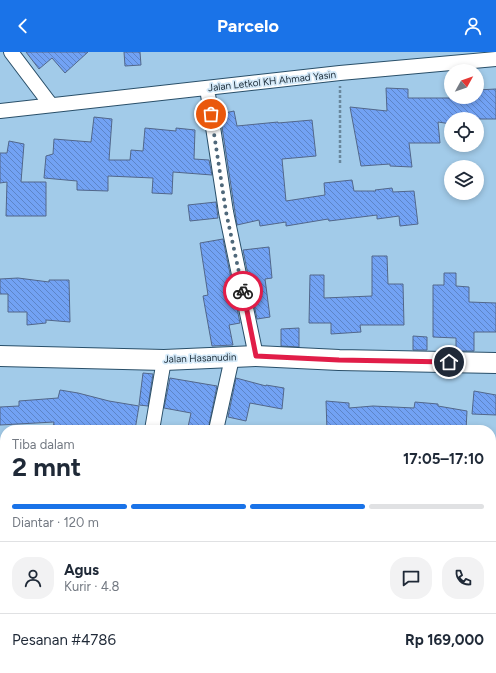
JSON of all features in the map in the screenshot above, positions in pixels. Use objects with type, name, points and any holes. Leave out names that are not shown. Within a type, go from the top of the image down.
[{"type":"main road","name":"Jalan Hasanudin","points":[[0,356],[164,360],[256,356],[339,360],[496,363]]},
{"type":"street","points":[[11,52],[51,105]]},
{"type":"street","name":"Jalan Letkol KH Ahmad Yasin","points":[[0,111],[340,73],[496,59]]},
{"type":"street","points":[[207,88],[226,212],[256,356]]},
{"type":"street","points":[[217,425],[232,358]]},
{"type":"street","points":[[153,425],[164,360]]},
{"type":"path","points":[[340,73],[340,164]]},
{"type":"building","points":[[26,52],[88,52],[65,73],[52,58],[39,69]]},
{"type":"building","points":[[124,52],[140,52],[141,65],[125,66]]},
{"type":"building","points":[[386,88],[408,89],[408,98],[444,98],[444,104],[484,104],[484,90],[496,89],[496,119],[484,119],[484,112],[444,112],[444,123],[438,122],[440,143],[409,143],[412,167],[390,166],[390,164],[361,166],[350,107],[387,111]]},
{"type":"building","points":[[234,111],[237,126],[312,120],[316,156],[282,159],[286,201],[325,195],[324,183],[352,180],[354,191],[376,191],[375,190],[392,188],[393,192],[414,191],[418,224],[400,226],[399,216],[377,219],[377,215],[329,221],[328,219],[286,226],[286,222],[260,226],[259,220],[237,225],[220,114]]},
{"type":"building","points":[[94,117],[112,119],[109,160],[130,160],[131,150],[143,151],[145,128],[176,131],[176,128],[195,130],[194,159],[209,160],[212,175],[173,172],[172,194],[152,193],[153,178],[108,176],[108,191],[77,190],[77,181],[44,178],[46,156],[53,154],[54,139],[91,142]]},
{"type":"building","points":[[9,141],[24,144],[21,182],[46,182],[46,216],[6,216],[7,182],[0,183],[0,153],[7,153]]},
{"type":"building","points":[[216,202],[218,218],[190,221],[188,205]]},
{"type":"building","points":[[223,239],[240,323],[229,325],[233,345],[212,346],[203,296],[208,295],[200,243]]},
{"type":"building","points":[[269,247],[272,278],[265,279],[270,317],[257,319],[243,250]]},
{"type":"building","points":[[372,256],[387,256],[388,284],[403,284],[404,325],[360,325],[361,332],[331,334],[331,323],[309,323],[310,275],[324,275],[324,298],[372,296]]},
{"type":"building","points":[[444,273],[456,273],[456,286],[469,287],[469,302],[496,303],[496,332],[474,332],[474,351],[456,351],[456,338],[433,337],[433,285],[444,285]]},
{"type":"building","points":[[18,278],[49,282],[49,280],[69,280],[70,322],[46,320],[46,323],[27,325],[27,312],[8,312],[8,294],[0,294],[0,279]]},
{"type":"building","points":[[299,328],[299,347],[281,346],[281,329]]},
{"type":"building","points":[[413,336],[427,337],[427,350],[413,350]]},
{"type":"building","points":[[143,373],[153,374],[148,406],[139,405]]},
{"type":"building","points":[[170,378],[217,386],[209,425],[188,425],[191,413],[164,408]]},
{"type":"building","points":[[236,378],[266,386],[284,388],[282,409],[250,403],[246,421],[228,417]]},
{"type":"building","points":[[60,390],[139,406],[136,425],[54,425],[54,422],[0,425],[0,407],[19,406],[19,401],[58,398]]},
{"type":"building","points":[[474,391],[496,395],[496,415],[472,414]]},
{"type":"building","points":[[326,401],[349,403],[349,408],[373,406],[414,408],[415,402],[438,404],[438,406],[467,411],[466,425],[327,425]]},
{"type":"way so far","points":[[211,114],[226,212],[243,291]]},
{"type":"route","points":[[243,291],[256,356],[339,360],[449,362]]}]
